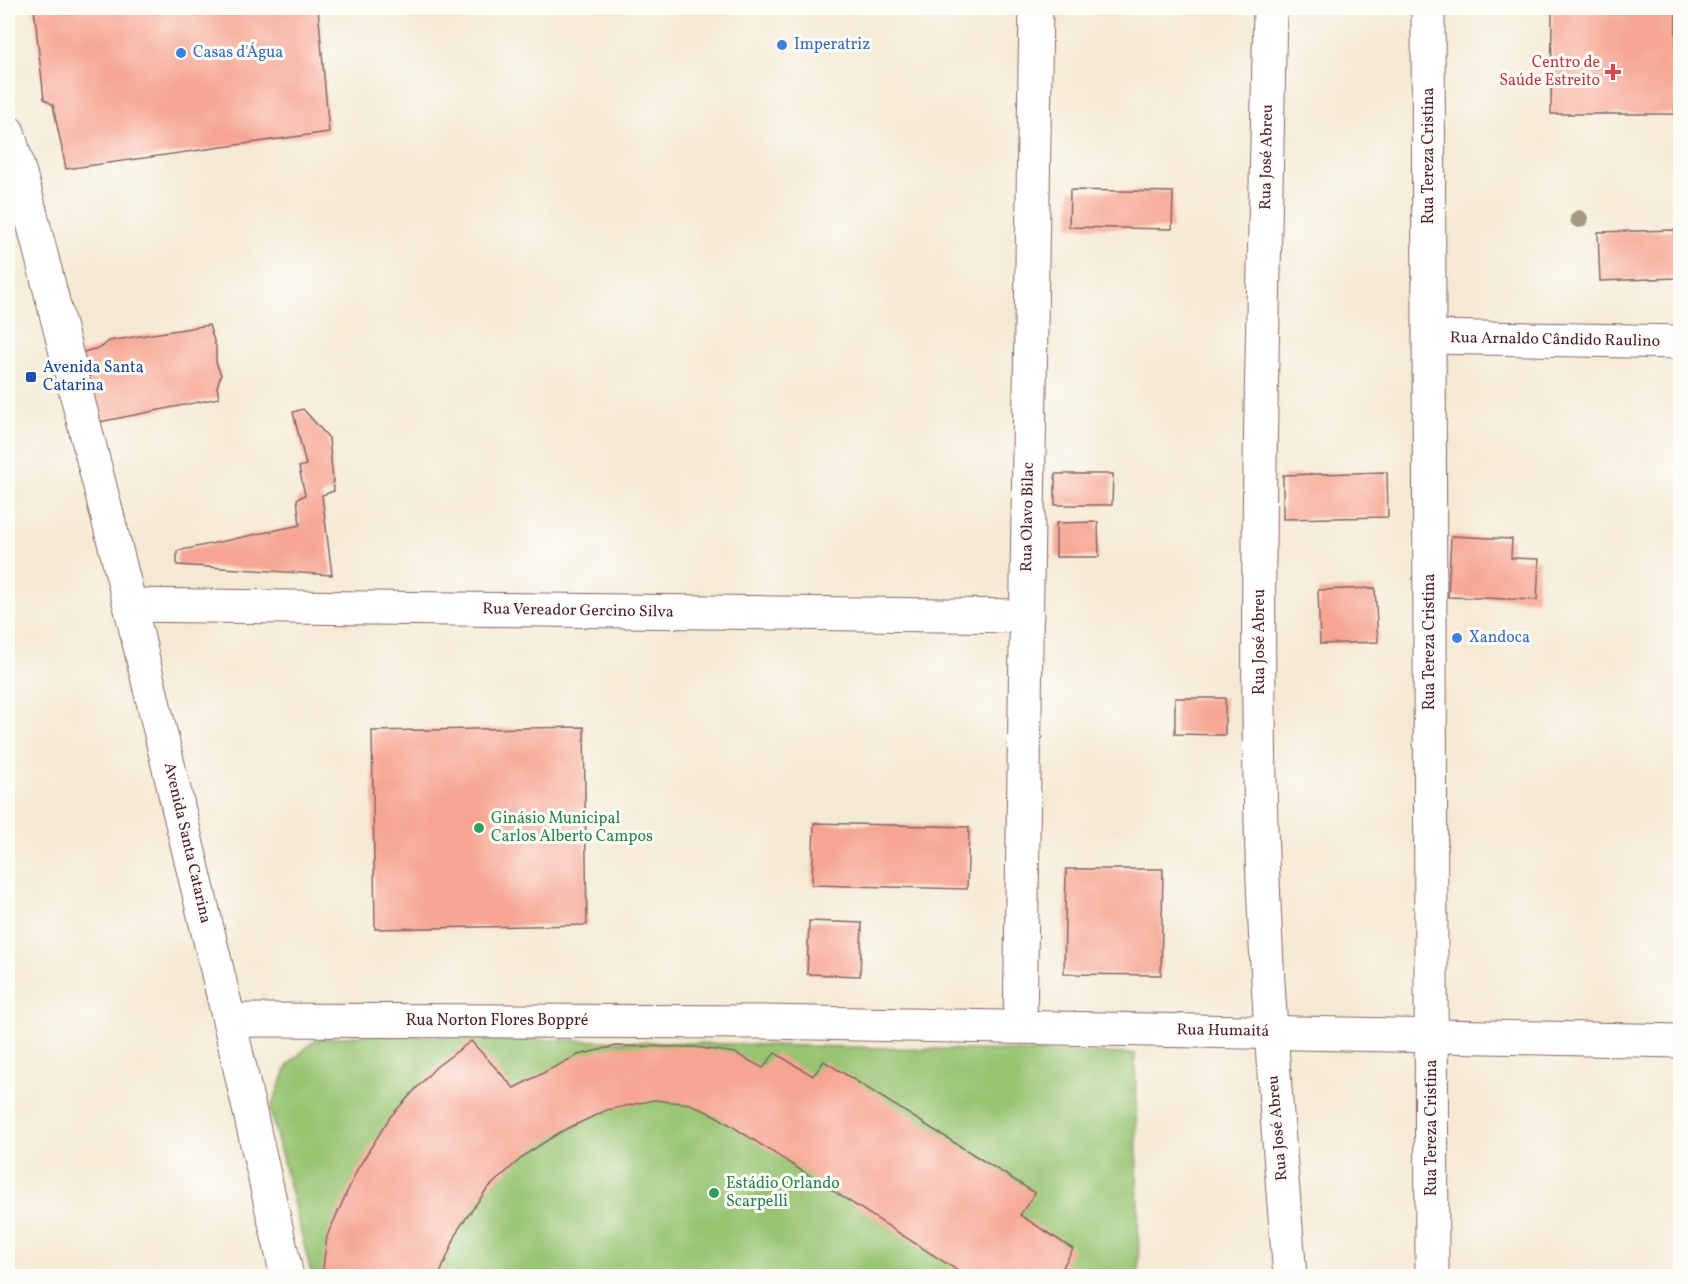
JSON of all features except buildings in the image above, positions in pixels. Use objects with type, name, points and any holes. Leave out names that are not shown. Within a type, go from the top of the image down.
[{"type":"street","name":"Rua Olavo Bilac","points":[[1020,1027],[1036,8]]},
{"type":"street","name":"Rua José Abreu","points":[[1270,8],[1259,672],[1263,885],[1271,1032],[1290,1276]]},
{"type":"street","name":"Rua Tereza Cristina","points":[[1428,8],[1432,1276]]},
{"type":"street","name":"Avenida Santa Catarina","points":[[8,132],[17,198],[130,605],[229,1020],[287,1276]]},
{"type":"street","name":"Rua Arnaldo Cândido Raulino","points":[[1430,337],[1680,342]]},
{"type":"street","name":"Rua Vereador Gercino Silva","points":[[130,605],[1026,616]]},
{"type":"street","name":"Rua Norton Flores Boppré","points":[[229,1020],[766,1022]]},
{"type":"street","name":"Rua Humaitá","points":[[766,1022],[1680,1041]]},
{"type":"green space","name":"Estádio Orlando Scarpelli","points":[[363,1035],[1135,1054],[1139,1276],[312,1276],[270,1110],[288,1065],[315,1040]]},
{"type":"place","name":"Imperatriz","points":[[782,45]]},
{"type":"place","name":"Casas d'Água","points":[[181,53]]},
{"type":"place","name":"Centro de Saúde Estreito","points":[[1613,72]]},
{"type":"place","name":"Avenida Santa Catarina","points":[[31,377]]},
{"type":"place","name":"Xandoca","points":[[1457,638]]},
{"type":"place","name":"Ginásio Municipal Carlos Alberto Campos","points":[[479,828]]},
{"type":"place","name":"Estádio Orlando Scarpelli","points":[[714,1193]]}]
